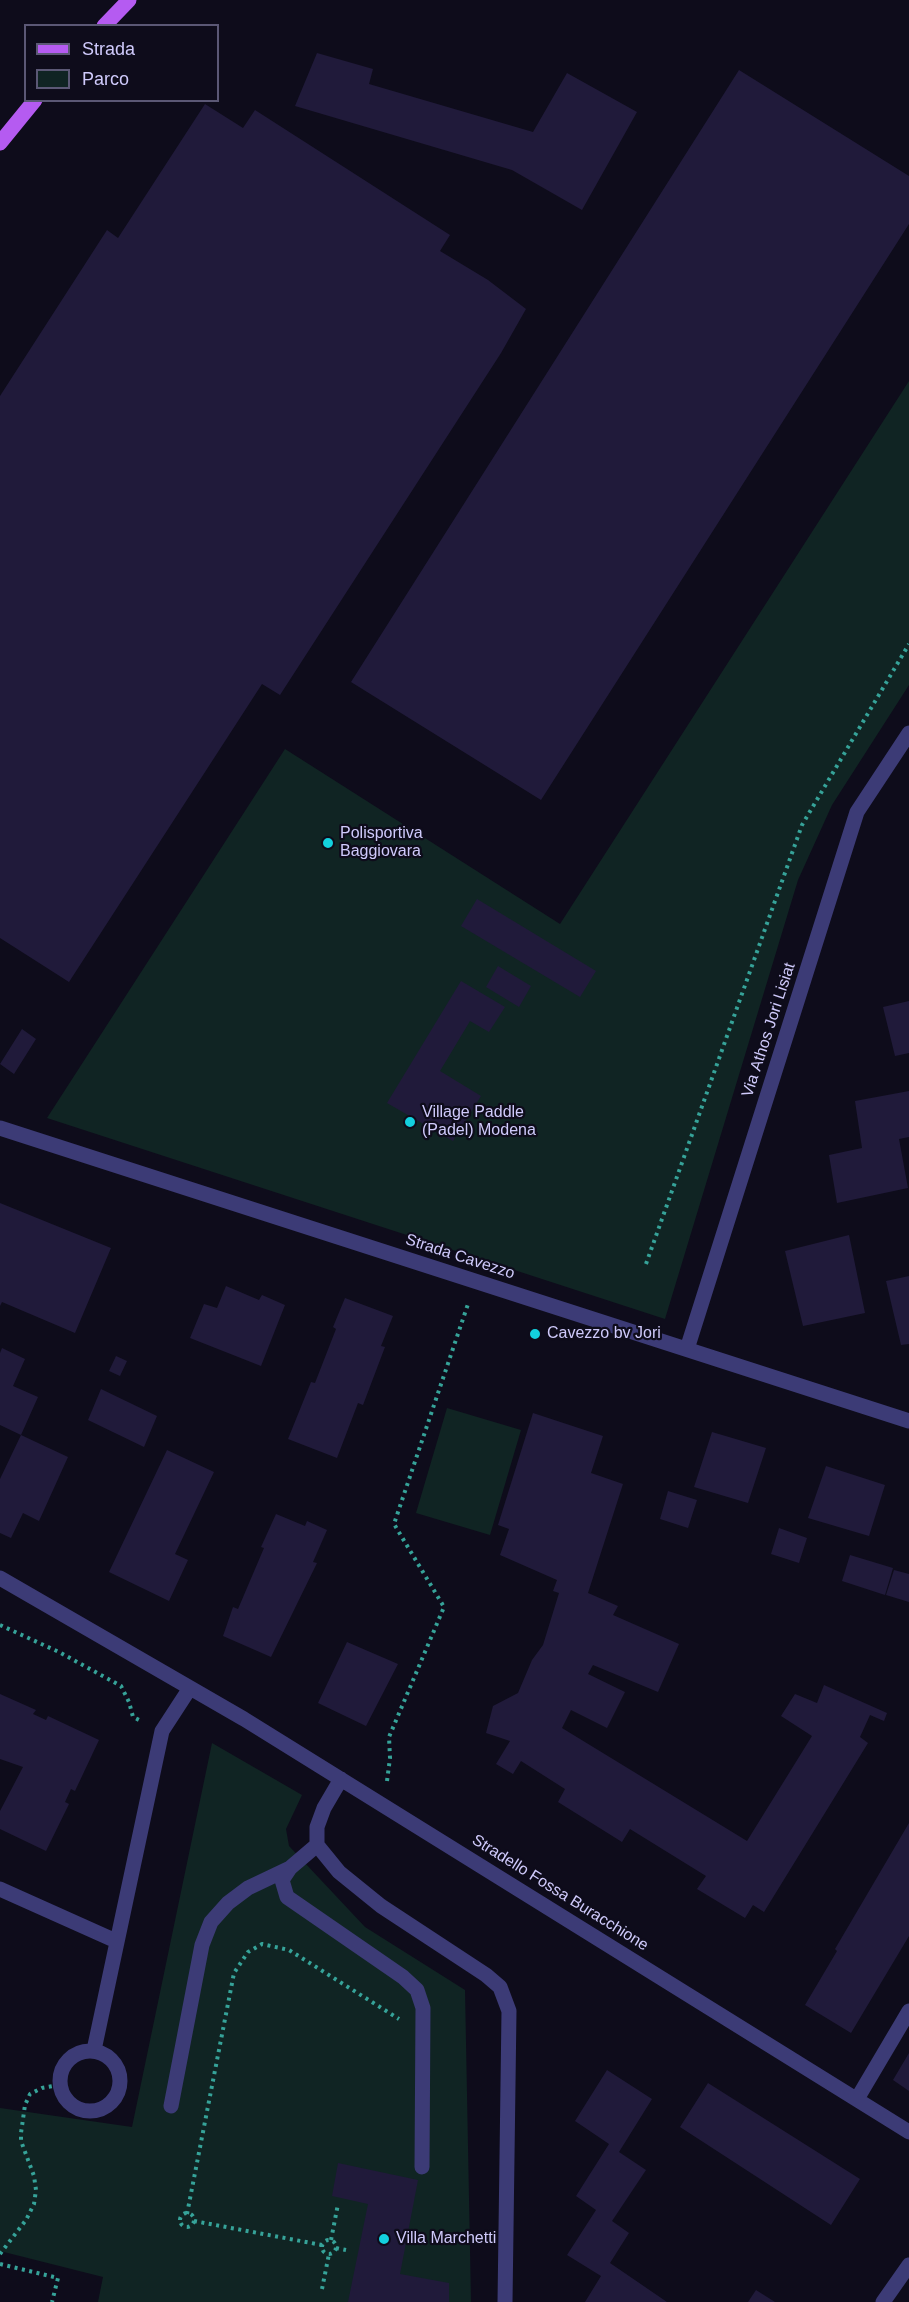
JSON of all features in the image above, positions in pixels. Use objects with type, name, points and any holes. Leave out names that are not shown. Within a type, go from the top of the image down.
[{"type":"main road","points":[[106,24],[129,0]]},
{"type":"main road","points":[[0,143],[33,102]]},
{"type":"street","name":"Via Athos Jori Lisiat","points":[[687,1349],[856,812],[909,733]]},
{"type":"street","name":"Strada Cavezzo","points":[[0,1128],[909,1421]]},
{"type":"street","name":"Stradello Fossa Buracchione","points":[[0,1578],[190,1688],[384,1805],[909,2132]]},
{"type":"street","points":[[94,2050],[162,1731],[190,1688]]},
{"type":"street","points":[[341,1779],[324,1808],[317,1827],[317,1845],[339,1872],[381,1906],[486,1975],[500,1987],[508,2011],[505,2302]]},
{"type":"street","points":[[171,2106],[202,1945],[211,1922],[228,1903],[248,1888],[290,1868],[317,1845]]},
{"type":"street","points":[[290,1868],[282,1880],[287,1897],[402,1977],[417,1990],[423,2008],[422,2167]]},
{"type":"street","points":[[0,1889],[116,1941]]},
{"type":"street","points":[[857,2099],[909,2011]]},
{"type":"street","points":[[94,2050],[112,2060],[118,2068],[121,2079],[115,2098],[108,2105],[88,2112],[69,2103],[62,2095],[59,2085],[59,2075],[68,2059],[76,2054],[94,2050]]},
{"type":"street","points":[[883,2302],[909,2265]]},
{"type":"path","points":[[646,1264],[802,825],[909,644]]},
{"type":"path","points":[[384,1805],[390,1758],[389,1737],[444,1607],[394,1524],[468,1303]]},
{"type":"path","points":[[0,1625],[59,1652],[121,1686],[133,1717],[162,1731]]},
{"type":"path","points":[[194,2221],[192,2225],[183,2227],[180,2218],[187,2214],[234,1972],[248,1952],[261,1944],[289,1950],[423,2033]]},
{"type":"path","points":[[0,2254],[26,2220],[35,2197],[34,2176],[21,2141],[25,2105],[30,2094],[42,2088],[59,2085]]},
{"type":"path","points":[[336,2248],[332,2240],[339,2204]]},
{"type":"path","points":[[187,2214],[194,2221],[322,2245],[332,2240]]},
{"type":"path","points":[[322,2245],[322,2250],[329,2254]]},
{"type":"path","points":[[336,2248],[346,2250]]},
{"type":"path","points":[[329,2254],[333,2253],[336,2248]]},
{"type":"path","points":[[322,2289],[329,2254]]},
{"type":"path","points":[[0,2264],[58,2278],[52,2302]]},
{"type":"green space","name":"Polisportiva Baggiovara","points":[[909,381],[909,685],[832,805],[798,880],[665,1319],[47,1118],[285,749],[560,924]]},
{"type":"green space","points":[[447,1408],[521,1430],[490,1535],[416,1513]]},
{"type":"green space","points":[[212,1743],[302,1795],[286,1829],[289,1846],[365,1927],[465,1990],[471,2302],[98,2302],[103,2277],[0,2251],[0,2108],[132,2127]]},
{"type":"building","points":[[317,53],[373,69],[369,84],[533,132],[567,73],[637,112],[582,210],[512,170],[295,106]]},
{"type":"building","points":[[739,70],[909,176],[909,224],[541,800],[351,682]]},
{"type":"building","points":[[205,104],[243,128],[255,110],[450,235],[440,251],[488,280],[526,309],[501,353],[280,695],[262,684],[69,982],[0,938],[0,396],[107,230],[118,238]]},
{"type":"building","points":[[477,899],[596,971],[580,997],[461,926]]},
{"type":"building","points":[[498,966],[531,986],[519,1007],[486,987]]},
{"type":"building","points":[[461,981],[505,1007],[489,1032],[470,1021],[440,1071],[481,1096],[453,1141],[387,1103]]},
{"type":"building","points":[[909,1001],[909,1053],[895,1056],[883,1007]]},
{"type":"building","points":[[22,1029],[36,1039],[14,1074],[0,1064]]},
{"type":"building","points":[[909,1091],[909,1137],[899,1139],[908,1188],[837,1203],[829,1155],[862,1148],[855,1101]]},
{"type":"building","points":[[0,1203],[111,1248],[75,1333],[2,1302],[0,1306]]},
{"type":"building","points":[[849,1235],[865,1313],[803,1326],[785,1251]]},
{"type":"building","points":[[909,1276],[909,1344],[901,1345],[886,1281]]},
{"type":"building","points":[[226,1286],[259,1300],[262,1295],[285,1305],[261,1366],[190,1338],[204,1304],[217,1308]]},
{"type":"building","points":[[345,1298],[393,1316],[381,1346],[385,1347],[363,1405],[358,1403],[337,1458],[288,1439],[311,1382],[315,1383],[336,1329],[333,1327]]},
{"type":"building","points":[[2,1348],[25,1359],[13,1386],[38,1397],[21,1435],[0,1425],[0,1353]]},
{"type":"building","points":[[116,1356],[127,1361],[120,1376],[109,1371]]},
{"type":"building","points":[[101,1389],[157,1416],[144,1447],[88,1420]]},
{"type":"building","points":[[533,1413],[603,1436],[591,1473],[623,1484],[588,1593],[618,1606],[613,1615],[679,1644],[658,1692],[593,1665],[588,1674],[625,1692],[607,1728],[571,1710],[562,1728],[747,1841],[812,1736],[781,1716],[795,1694],[817,1703],[824,1685],[887,1713],[884,1721],[870,1715],[860,1737],[868,1743],[764,1912],[753,1905],[745,1918],[697,1889],[706,1876],[630,1829],[622,1842],[558,1802],[565,1789],[521,1761],[513,1774],[496,1764],[510,1741],[486,1733],[493,1706],[518,1693],[532,1660],[543,1645],[559,1593],[553,1591],[557,1580],[500,1555],[509,1529],[498,1525]]},
{"type":"building","points":[[712,1432],[766,1448],[748,1503],[694,1487]]},
{"type":"building","points":[[21,1435],[68,1457],[39,1521],[23,1513],[11,1538],[0,1533],[0,1479]]},
{"type":"building","points":[[167,1450],[214,1472],[175,1554],[188,1560],[169,1601],[109,1572]]},
{"type":"building","points":[[826,1466],[885,1485],[869,1536],[808,1518]]},
{"type":"building","points":[[668,1491],[697,1500],[688,1528],[660,1519]]},
{"type":"building","points":[[276,1514],[305,1526],[307,1521],[327,1530],[313,1562],[317,1563],[271,1657],[223,1636],[233,1607],[238,1609]]},
{"type":"building","points":[[779,1528],[807,1538],[799,1563],[771,1554]]},
{"type":"building","points":[[850,1555],[893,1568],[885,1595],[842,1581]]},
{"type":"building","points":[[894,1570],[909,1574],[909,1602],[886,1595]]},
{"type":"building","points":[[347,1642],[398,1664],[366,1726],[318,1703]]},
{"type":"building","points":[[0,1694],[36,1710],[33,1714],[46,1720],[48,1716],[99,1740],[75,1791],[71,1789],[65,1802],[69,1804],[46,1851],[0,1829],[0,1811],[23,1767],[0,1759]]},
{"type":"building","points":[[909,1823],[909,1936],[851,2033],[805,2005]]},
{"type":"building","points":[[909,2053],[909,2091],[893,2080]]},
{"type":"building","points":[[607,2070],[652,2099],[619,2152],[646,2170],[612,2221],[629,2233],[610,2263],[667,2302],[585,2302],[601,2276],[567,2255],[596,2210],[576,2196],[609,2144],[575,2121]]},
{"type":"building","points":[[708,2083],[860,2179],[831,2225],[680,2127]]},
{"type":"building","name":"Villa Marchetti","points":[[338,2163],[418,2180],[400,2274],[449,2283],[449,2302],[348,2302],[368,2204],[332,2196]]},
{"type":"building","points":[[756,2290],[775,2302],[748,2302]]},
{"type":"place","name":"Polisportiva Baggiovara","points":[[328,843]]},
{"type":"place","name":"Village Paddle (Padel) Modena","points":[[410,1122]]},
{"type":"place","name":"Cavezzo bv Jori","points":[[535,1334]]},
{"type":"place","name":"Villa Marchetti","points":[[384,2239]]}]
